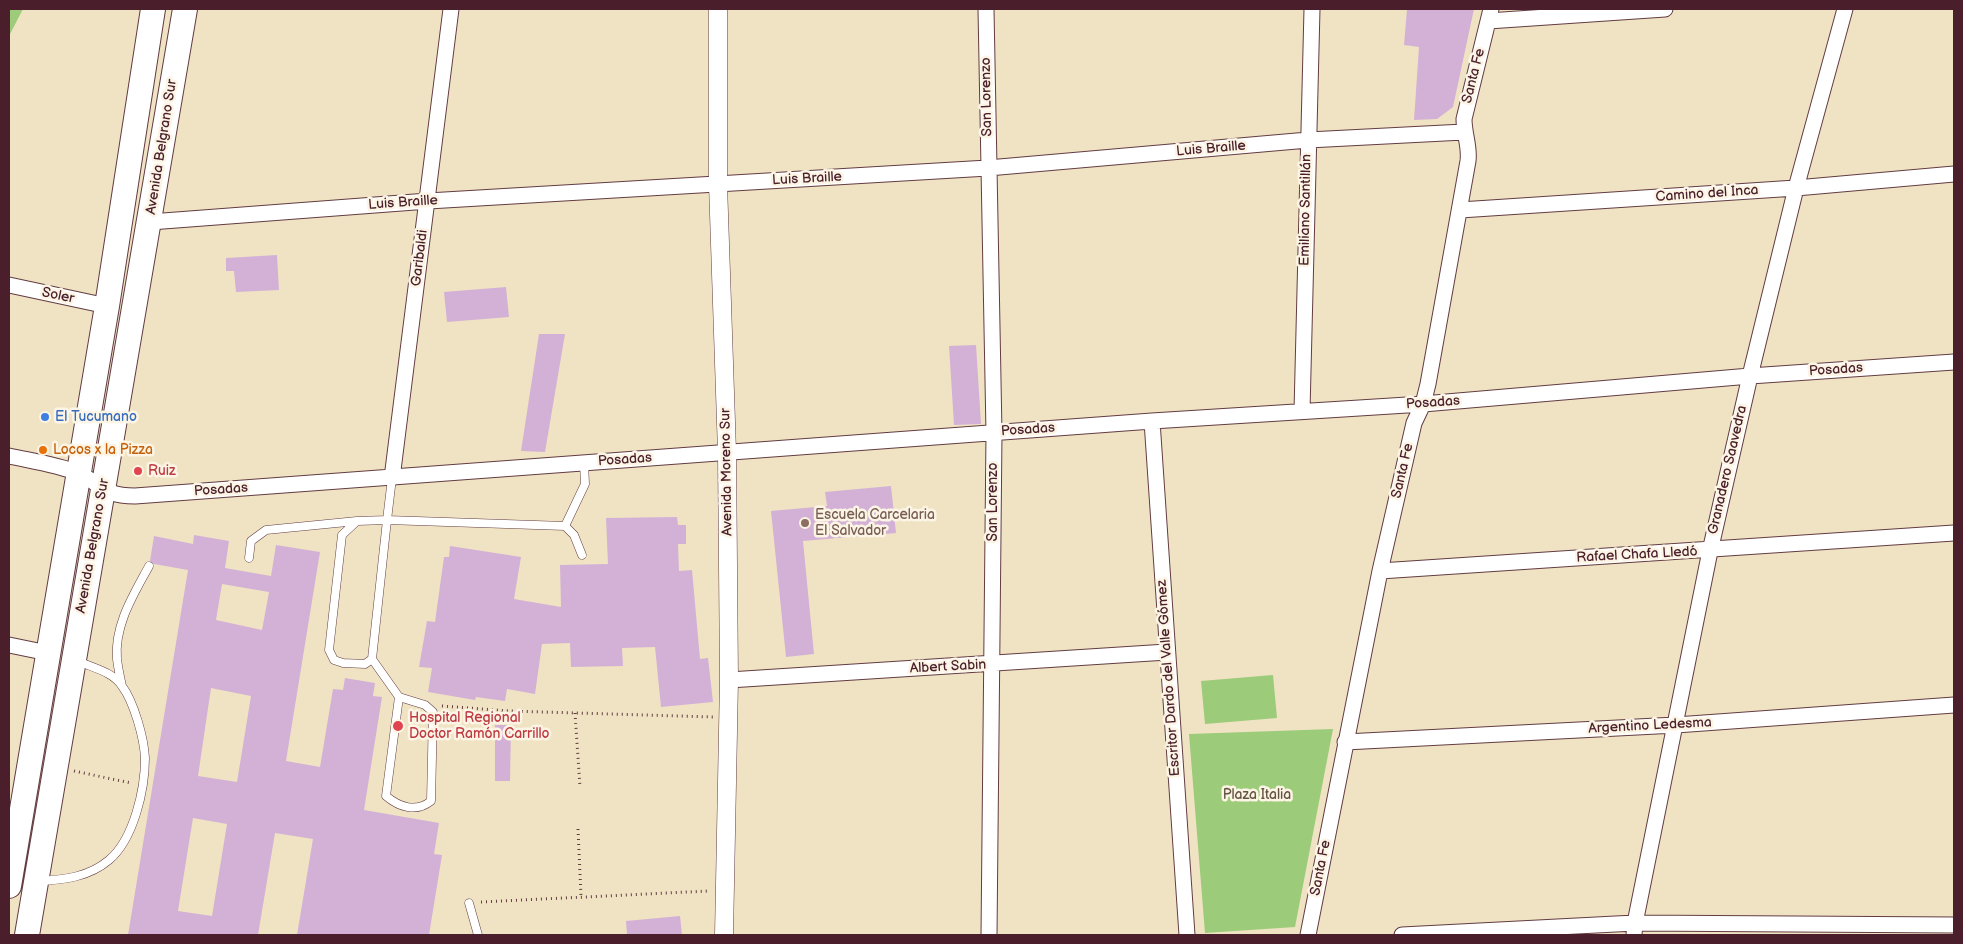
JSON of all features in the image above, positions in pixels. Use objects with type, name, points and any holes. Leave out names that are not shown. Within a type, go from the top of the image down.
[{"type":"highway","name":"Avenida Belgrano Sur","points":[[9,886],[13,836],[48,653],[79,474],[153,9]]},
{"type":"highway","name":"Avenida Belgrano Sur","points":[[27,935],[185,9]]},
{"type":"street","name":"Garibaldi","points":[[392,478],[451,9]]},
{"type":"street","name":"Avenida Moreno Sur","points":[[718,9],[718,184],[727,452],[728,716],[724,935]]},
{"type":"street","name":"San Lorenzo","points":[[986,9],[994,433],[989,935]]},
{"type":"street","name":"Emiliano Santillán","points":[[1302,411],[1312,9]]},
{"type":"street","points":[[1489,15],[1665,9]]},
{"type":"street","name":"Granadero Saavedra","points":[[1635,929],[1710,550],[1796,188],[1845,9]]},
{"type":"street","name":"Santa Fe","points":[[1308,935],[1380,570],[1414,423],[1423,404],[1460,210],[1469,151],[1464,132],[1464,119],[1489,15]]},
{"type":"street","name":"Luis Braille","points":[[150,222],[428,201],[988,168],[1308,140],[1464,132]]},
{"type":"street","name":"Camino del Inca","points":[[1460,210],[1796,188],[1954,174]]},
{"type":"street","name":"Soler","points":[[9,285],[107,306]]},
{"type":"street","name":"Posadas","points":[[9,456],[79,474],[104,490],[121,496],[135,496],[1152,421],[1423,404],[1750,376],[1954,362]]},
{"type":"street","name":"Escritor Dardo del Valle Gómez","points":[[1152,421],[1187,935]]},
{"type":"street","name":"Rafael Chafa Lledó","points":[[1380,570],[1954,533]]},
{"type":"street","points":[[9,645],[48,653]]},
{"type":"street","name":"Albert Sabin","points":[[728,680],[1167,652]]},
{"type":"street","name":"Argentino Ledesma","points":[[1345,742],[1676,725],[1954,705]]},
{"type":"street","points":[[1402,935],[1635,929],[1823,930],[1954,925]]},
{"type":"lane","points":[[565,526],[585,484],[584,463]]},
{"type":"lane","points":[[392,478],[372,658],[399,697],[426,705],[433,712],[431,801],[422,808],[395,804],[386,796],[399,697]]},
{"type":"lane","points":[[249,558],[251,541],[266,530],[387,520],[565,526],[574,535],[582,555]]},
{"type":"lane","points":[[357,521],[342,535],[329,650],[334,660],[342,663],[365,664],[372,658]]},
{"type":"lane","points":[[36,881],[65,880],[90,873],[110,859],[128,837],[138,804],[145,757],[140,730],[122,686],[116,657],[120,628],[129,602],[149,566]]},
{"type":"lane","points":[[73,658],[110,674],[122,686]]},
{"type":"lane","points":[[469,903],[478,935]]},
{"type":"path","points":[[426,705],[575,713],[702,717],[728,716]]},
{"type":"path","points":[[575,713],[580,787]]},
{"type":"path","points":[[56,767],[141,786]]},
{"type":"path","points":[[578,829],[581,896]]},
{"type":"path","points":[[469,903],[702,890],[725,893]]},
{"type":"green space","points":[[9,9],[23,9],[9,36]]},
{"type":"green space","points":[[1273,675],[1277,718],[1205,724],[1201,681]]},
{"type":"green space","name":"Plaza Italia","points":[[1333,729],[1295,927],[1205,933],[1189,734]]},
{"type":"building","points":[[1407,9],[1474,9],[1453,107],[1437,119],[1414,120],[1419,47],[1404,45]]},
{"type":"building","points":[[277,255],[279,290],[236,292],[234,271],[226,271],[226,258]]},
{"type":"building","points":[[506,287],[509,317],[447,322],[444,292]]},
{"type":"building","points":[[539,334],[565,334],[545,452],[521,451]]},
{"type":"building","points":[[976,345],[981,424],[954,425],[949,346]]},
{"type":"building","points":[[891,486],[896,533],[803,541],[814,654],[786,657],[771,511],[827,506],[825,492]]},
{"type":"building","points":[[677,517],[678,525],[686,525],[686,544],[678,544],[679,571],[692,570],[700,659],[708,658],[713,702],[661,707],[655,647],[622,648],[623,666],[571,667],[570,643],[542,644],[535,694],[507,689],[505,701],[476,697],[475,700],[428,692],[432,668],[419,667],[427,621],[435,622],[444,557],[449,557],[450,546],[521,557],[514,599],[561,607],[560,565],[608,564],[606,518]]},
{"type":"building","points":[[194,535],[229,541],[225,568],[271,576],[276,545],[320,552],[286,761],[320,767],[333,689],[343,690],[345,678],[375,683],[373,696],[382,697],[364,810],[439,823],[434,854],[442,855],[429,935],[297,935],[313,839],[275,833],[258,935],[128,935],[188,570],[154,564],[150,561],[154,536],[193,544]],"holes":[[[222,584],[269,592],[262,630],[216,620]],[[211,688],[251,696],[237,782],[198,776]],[[193,818],[227,824],[212,916],[178,911]]]},
{"type":"building","points":[[495,725],[511,725],[510,781],[495,781]]},
{"type":"building","points":[[680,916],[682,935],[627,935],[626,921]]},
{"type":"place","name":"El Tucumano","points":[[45,417]]},
{"type":"place","name":"Locos x la Pizza","points":[[43,450]]},
{"type":"place","name":"Ruiz","points":[[138,471]]},
{"type":"place","name":"Escuela Carcelaria El Salvador","points":[[805,523]]},
{"type":"place","name":"Hospital Regional Doctor Ramón Carrillo","points":[[398,726]]}]
